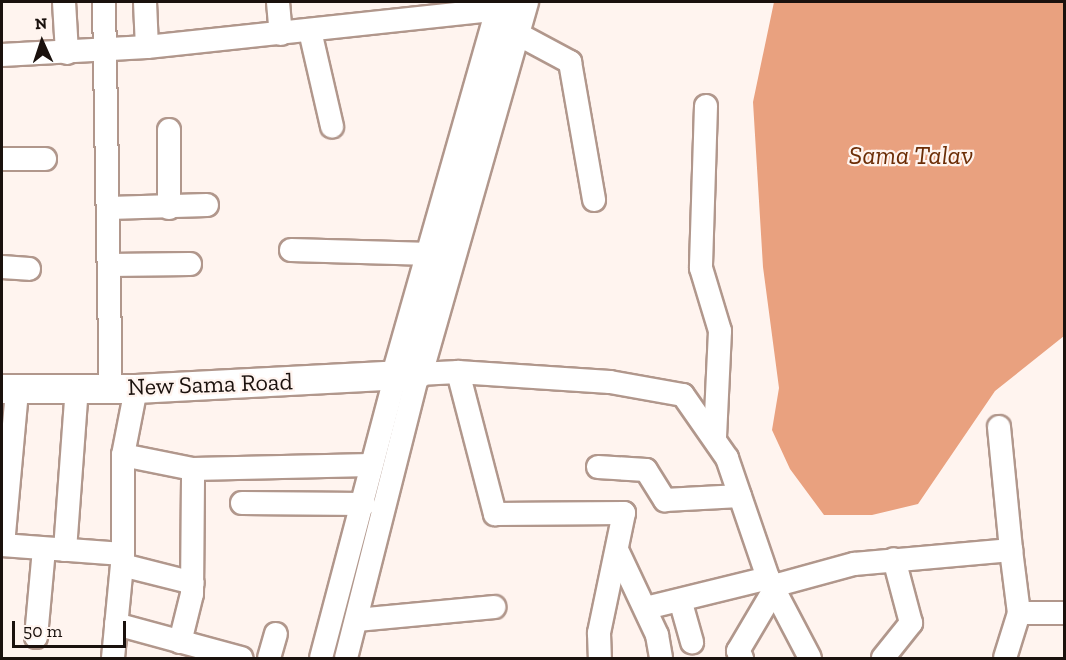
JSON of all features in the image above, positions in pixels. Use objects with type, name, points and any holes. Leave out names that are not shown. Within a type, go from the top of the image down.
[{"type":"main road","points":[[407,375],[431,254],[512,10]]},
{"type":"main road","points":[[407,375],[512,10]]},
{"type":"main road","name":"New Sama Road","points":[[9,389],[77,386],[124,388],[407,375]]},
{"type":"street","points":[[64,2],[67,53]]},
{"type":"street","points":[[104,2],[110,208],[108,265],[124,388],[123,560],[113,658]]},
{"type":"street","points":[[145,2],[147,47]]},
{"type":"street","points":[[278,2],[281,34]]},
{"type":"street","points":[[2,55],[107,51],[310,31],[366,12],[512,10],[570,62],[594,200]]},
{"type":"street","points":[[310,31],[332,126]]},
{"type":"street","points":[[706,106],[701,268],[720,331],[715,439]]},
{"type":"street","points":[[169,130],[169,208]]},
{"type":"street","points":[[2,159],[45,159]]},
{"type":"street","points":[[110,208],[169,208],[207,205]]},
{"type":"street","points":[[291,250],[431,254]]},
{"type":"street","points":[[108,265],[190,264]]},
{"type":"street","points":[[2,267],[29,269]]},
{"type":"street","points":[[458,372],[495,514],[624,513],[618,552],[599,633],[600,658]]},
{"type":"street","points":[[407,375],[458,372],[610,382],[684,395],[715,439],[740,496],[772,582],[810,658]]},
{"type":"street","points":[[407,375],[357,620],[347,655],[322,653],[364,504],[371,465],[407,375]]},
{"type":"street","points":[[36,637],[55,549],[77,386]]},
{"type":"street","points":[[9,389],[2,545],[55,549],[123,560],[192,583]]},
{"type":"street","points":[[999,427],[1019,614],[1005,658]]},
{"type":"street","points":[[123,455],[193,469],[371,465]]},
{"type":"street","points":[[598,467],[646,470],[665,500],[740,496]]},
{"type":"street","points":[[180,642],[192,583],[193,469]]},
{"type":"street","points":[[242,503],[364,504]]},
{"type":"street","points":[[646,608],[681,603],[854,564],[1011,550]]},
{"type":"street","points":[[618,552],[646,608],[662,658]]},
{"type":"street","points":[[883,658],[911,623],[894,559]]},
{"type":"street","points":[[742,658],[738,651],[772,582]]},
{"type":"street","points":[[681,603],[692,642]]},
{"type":"street","points":[[357,620],[494,607]]},
{"type":"street","points":[[1019,614],[1065,613]]},
{"type":"street","points":[[116,624],[241,658]]},
{"type":"street","points":[[269,658],[276,634]]},
{"type":"water","name":"Sama Talav","points":[[774,2],[1064,2],[1064,336],[995,391],[918,504],[872,515],[824,515],[790,469],[772,430],[779,388],[763,267],[753,102]]}]
